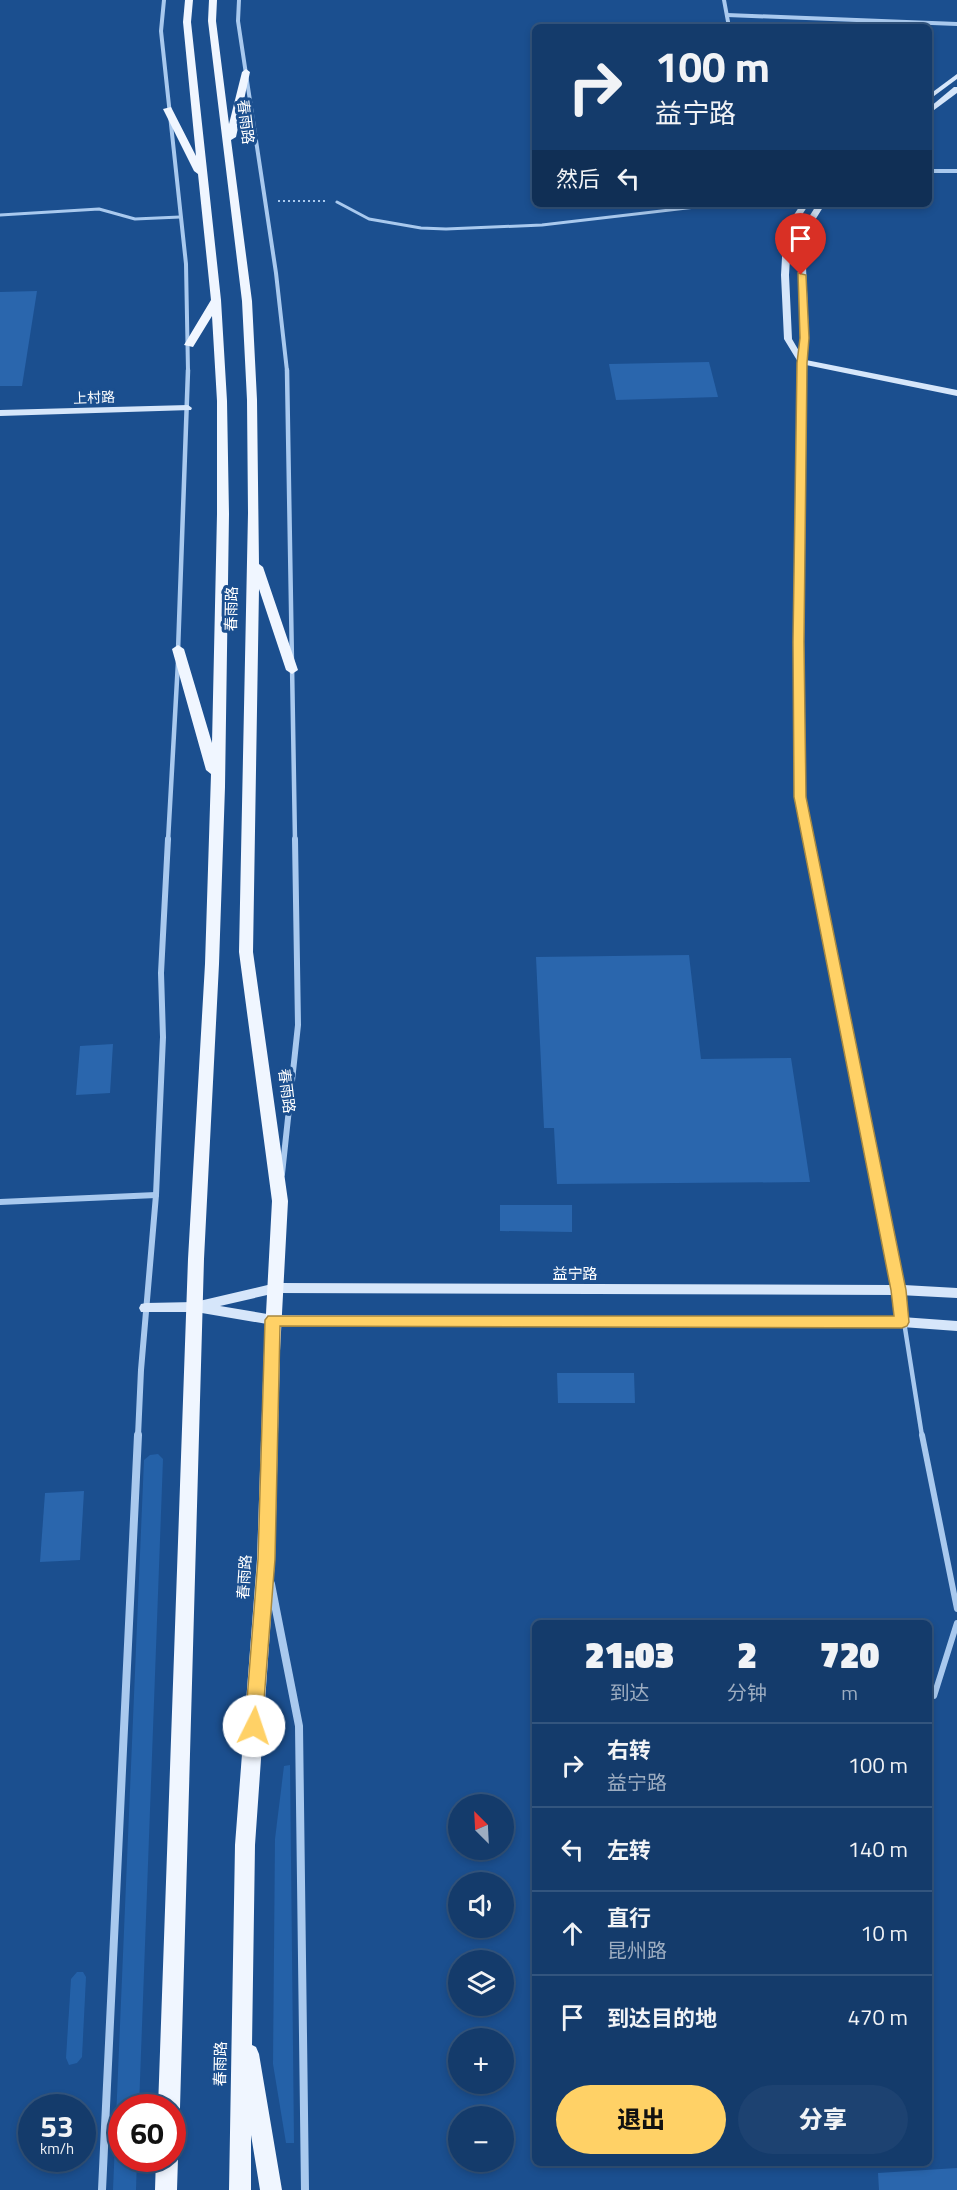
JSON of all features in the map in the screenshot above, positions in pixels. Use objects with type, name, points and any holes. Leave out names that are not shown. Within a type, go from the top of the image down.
[{"type":"main road","name":"春雨路","points":[[168,2094],[181,1672],[218,787],[223,514],[222,401],[216,300],[187,22],[189,0]]},
{"type":"main road","name":"春雨路","points":[[213,0],[212,21],[247,301],[252,400],[253,555],[246,952],[280,1201],[273,1320],[267,1559],[245,1845],[240,2190]]},
{"type":"main road","points":[[228,149],[246,72]]},
{"type":"main road","points":[[932,95],[957,76]]},
{"type":"main road","points":[[932,109],[957,89]]},
{"type":"main road","points":[[168,109],[204,180]]},
{"type":"main road","points":[[802,207],[792,224],[787,240],[785,275],[788,339],[802,363],[957,393]]},
{"type":"main road","points":[[819,207],[801,243],[805,338],[802,363],[798,642],[800,797],[899,1290]]},
{"type":"main road","points":[[189,345],[216,300]]},
{"type":"main road","name":"上村路","points":[[0,413],[188,408]]},
{"type":"main road","points":[[253,555],[292,670]]},
{"type":"main road","points":[[178,649],[218,787]]},
{"type":"main road","name":"益宁路","points":[[195,1307],[276,1288],[899,1290],[957,1293]]},
{"type":"main road","name":"益宁路","points":[[146,1308],[195,1307],[273,1320],[902,1322],[957,1326]]},
{"type":"main road","points":[[242,2011],[271,2190]]},
{"type":"main road","points":[[166,2190],[167,2172]]},
{"type":"street","points":[[102,2190],[139,1394],[156,1195],[163,1037],[161,973],[188,408],[189,345],[186,264],[161,31],[164,0]]},
{"type":"street","points":[[239,0],[238,21],[276,273],[287,374],[298,1025],[280,1201]]},
{"type":"street","points":[[724,0],[728,24]]},
{"type":"street","points":[[727,15],[957,24]]},
{"type":"street","points":[[932,171],[957,171]]},
{"type":"street","points":[[0,1202],[156,1195]]},
{"type":"street","points":[[267,1559],[299,1726],[305,2190]]},
{"type":"lane","points":[[336,202],[369,219],[421,228],[446,229],[542,225],[695,207]]},
{"type":"lane","points":[[0,215],[99,209],[135,219],[180,217]]},
{"type":"lane","points":[[899,1290],[915,1402],[957,1609]]},
{"type":"lane","points":[[932,1696],[934,1696],[957,1623]]},
{"type":"path","points":[[266,201],[336,202]]},
{"type":"shaded area","points":[[158,1454],[163,1459],[139,2094],[117,2094],[144,1460],[150,1455]]},
{"type":"shaded area","points":[[290,1765],[294,2143],[286,2143],[273,2064],[275,1839],[284,1766]]},
{"type":"shaded area","points":[[77,1972],[83,1972],[86,1977],[82,2057],[77,2063],[69,2065],[66,2058],[71,1979]]},
{"type":"shaded area","points":[[114,2172],[137,2172],[136,2190],[113,2190]]},
{"type":"building","points":[[37,291],[22,386],[0,386],[0,292]]},
{"type":"building","points":[[709,362],[718,397],[616,400],[609,364]]},
{"type":"building","points":[[689,955],[701,1059],[791,1058],[810,1182],[557,1184],[554,1128],[544,1128],[536,957]]},
{"type":"building","points":[[113,1044],[110,1093],[76,1095],[80,1046]]},
{"type":"building","points":[[500,1205],[572,1205],[572,1232],[500,1231]]},
{"type":"building","points":[[557,1373],[634,1373],[635,1403],[558,1403]]},
{"type":"building","points":[[84,1491],[80,1560],[40,1562],[45,1493]]},
{"type":"building","points":[[957,2168],[957,2190],[879,2190],[878,2173]]},
{"type":"route","points":[[254,1726],[267,1559],[273,1320],[902,1322],[899,1290],[800,797],[798,642],[802,363],[805,338],[801,275]]}]
